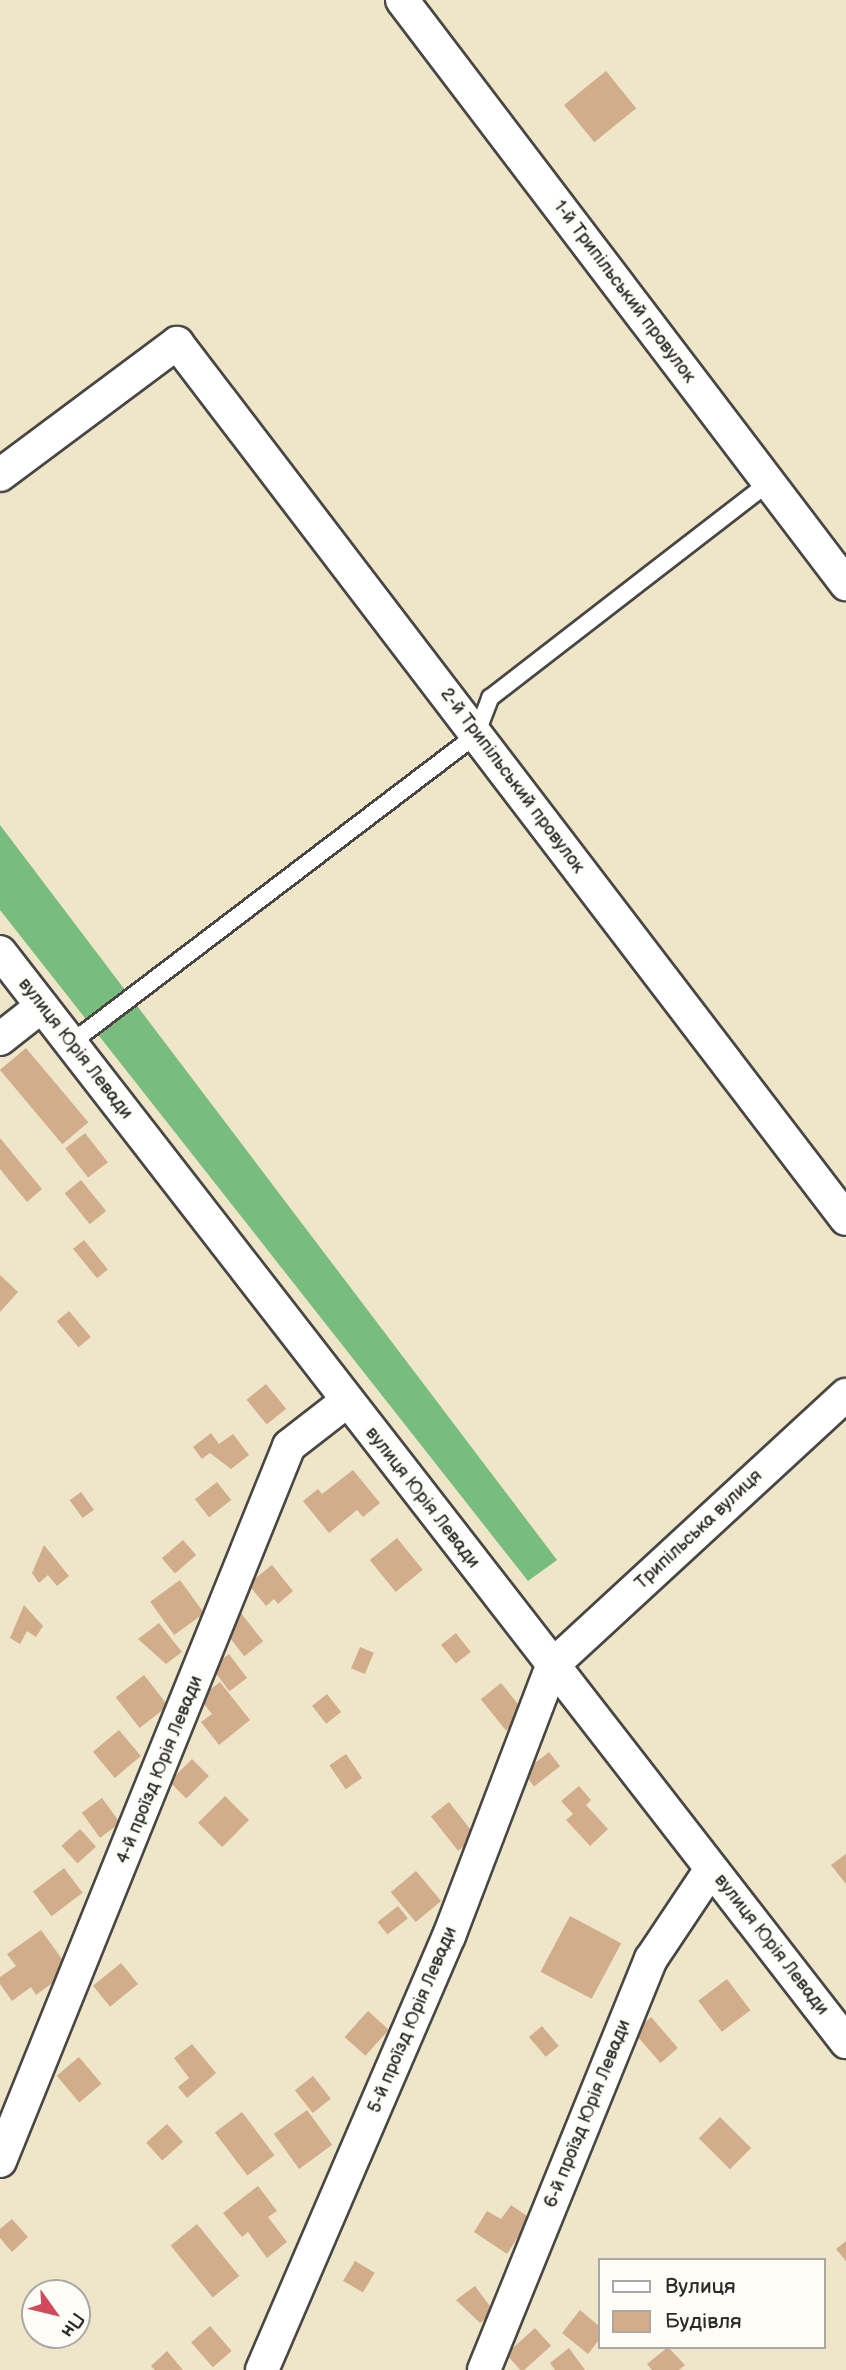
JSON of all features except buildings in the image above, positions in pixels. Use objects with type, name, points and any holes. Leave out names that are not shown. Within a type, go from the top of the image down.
[{"type":"street","name":"1-й Трипільський провулок","points":[[402,0],[846,583]]},
{"type":"street","name":"2-й Трипільський провулок","points":[[0,475],[177,343],[846,1219]]},
{"type":"street","name":"вулиця Юрія Левади","points":[[0,952],[846,2042]]},
{"type":"street","points":[[0,1038],[41,1006]]},
{"type":"street","name":"Трипільська вулиця","points":[[552,1665],[846,1395]]},
{"type":"street","name":"4-й проїзд Юрія Левади","points":[[0,2161],[289,1446],[347,1401]]},
{"type":"street","name":"5-й проїзд Юрія Левади","points":[[262,2370],[449,1936],[552,1665]]},
{"type":"street","name":"6-й проїзд Юрія Левади","points":[[484,2370],[651,1959],[712,1869]]},
{"type":"lane","points":[[71,1043],[476,735],[490,698],[769,482]]},
{"type":"green space","points":[[0,825],[557,1560],[528,1581],[0,910]]}]
